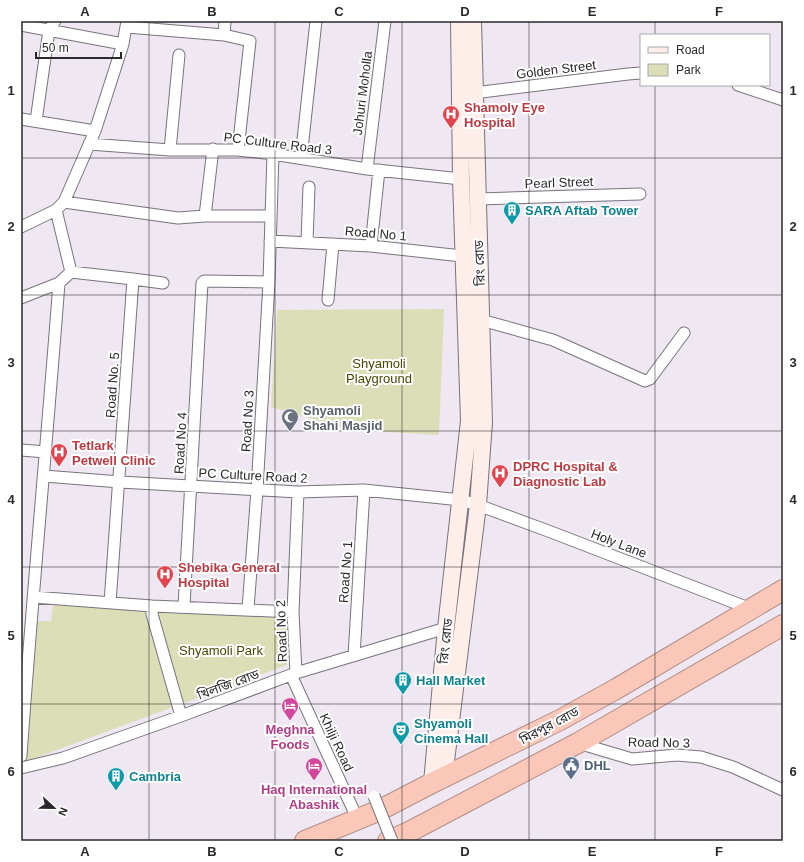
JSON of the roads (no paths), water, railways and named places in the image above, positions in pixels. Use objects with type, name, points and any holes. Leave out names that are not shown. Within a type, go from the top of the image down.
[{"type":"highway","name":"মিরপুর রোড","points":[[305,841],[358,820],[377,803],[438,780],[560,720],[616,689],[776,594]]},
{"type":"highway","points":[[776,594],[783,619]]},
{"type":"highway","points":[[388,841],[409,832],[578,744],[783,625]]},
{"type":"main road","name":"রিং রোড","points":[[438,780],[478,504],[484,422],[481,320],[461,179],[459,21]]},
{"type":"main road","name":"রিং রোড","points":[[438,780],[446,628],[469,421],[472,257],[478,199],[473,21]]},
{"type":"street","points":[[224,35],[225,21]]},
{"type":"street","points":[[301,158],[316,21]]},
{"type":"street","name":"Johuri Moholla","points":[[367,169],[385,21]]},
{"type":"street","points":[[21,227],[56,210],[64,202],[95,131],[123,44],[127,24],[156,25],[224,35],[250,41],[238,150]]},
{"type":"street","points":[[21,25],[52,26],[123,44]]},
{"type":"street","points":[[36,121],[52,26]]},
{"type":"street","points":[[170,150],[179,55]]},
{"type":"street","name":"Golden Street","points":[[474,93],[640,73]]},
{"type":"street","points":[[741,86],[783,100]]},
{"type":"street","points":[[21,119],[95,131]]},
{"type":"street","name":"PC Culture Road 3","points":[[90,144],[170,150],[238,150],[301,158],[367,169],[461,179]]},
{"type":"street","points":[[205,216],[213,149]]},
{"type":"street","name":"Road No 3","points":[[248,609],[257,490],[269,282],[273,154]]},
{"type":"street","points":[[371,246],[379,170]]},
{"type":"street","points":[[307,242],[309,187]]},
{"type":"street","name":"Pearl Street","points":[[478,199],[640,194]]},
{"type":"street","points":[[64,202],[178,218],[205,216],[271,216]]},
{"type":"street","points":[[56,210],[71,272]]},
{"type":"street","name":"Road No 1","points":[[270,241],[371,246],[472,257]]},
{"type":"street","points":[[328,300],[333,244]]},
{"type":"street","points":[[21,298],[59,283],[71,272],[163,283]]},
{"type":"street","name":"Road No. 5","points":[[110,603],[120,482],[133,279]]},
{"type":"street","name":"Road No 4","points":[[184,606],[203,282],[269,282]]},
{"type":"street","points":[[21,756],[26,613],[33,597],[59,283]]},
{"type":"street","points":[[481,320],[553,340],[645,381],[650,379],[684,333]]},
{"type":"street","points":[[21,450],[46,452]]},
{"type":"street","name":"PC Culture Road 2","points":[[44,476],[120,482],[298,492],[364,490],[461,500]]},
{"type":"street","name":"Road No 1","points":[[354,656],[364,490]]},
{"type":"street","name":"Road No 2","points":[[294,674],[293,612],[298,492]]},
{"type":"street","points":[[461,500],[478,504]]},
{"type":"street","name":"Holy Lane","points":[[478,504],[751,609]]},
{"type":"street","points":[[33,597],[152,606],[184,606],[293,612]]},
{"type":"street","points":[[152,606],[152,614],[182,716]]},
{"type":"street","name":"খিলজি রোড","points":[[21,768],[63,758],[294,674],[446,628]]},
{"type":"street","name":"Khilji Road","points":[[294,674],[358,820]]},
{"type":"street","name":"Road No 3","points":[[578,744],[632,759],[677,755],[701,757],[733,767],[783,790]]},
{"type":"street","points":[[377,803],[392,841]]},
{"type":"place","name":"Shamoly Eye Hospital","points":[[451,129]]},
{"type":"place","name":"SARA Aftab Tower","points":[[512,225]]},
{"type":"place","name":"Shyamoli Shahi Masjid","points":[[290,432]]},
{"type":"place","name":"Tetlark Petwell Clinic","points":[[59,467]]},
{"type":"place","name":"DPRC Hospital & Diagnostic Lab","points":[[500,488]]},
{"type":"place","name":"Shebika General Hospital","points":[[165,589]]},
{"type":"place","name":"Hall Market","points":[[403,695]]},
{"type":"place","name":"Meghna Foods","points":[[290,721]]},
{"type":"place","name":"Shyamoli Cinema Hall","points":[[401,745]]},
{"type":"place","name":"DHL","points":[[571,780]]},
{"type":"place","name":"Haq International Abashik","points":[[314,781]]},
{"type":"place","name":"Cambria","points":[[116,791]]},
{"type":"park label","name":"Shyamoli Playground","points":[[379,370]]},
{"type":"park label","name":"Shyamoli Park","points":[[221,650]]}]
